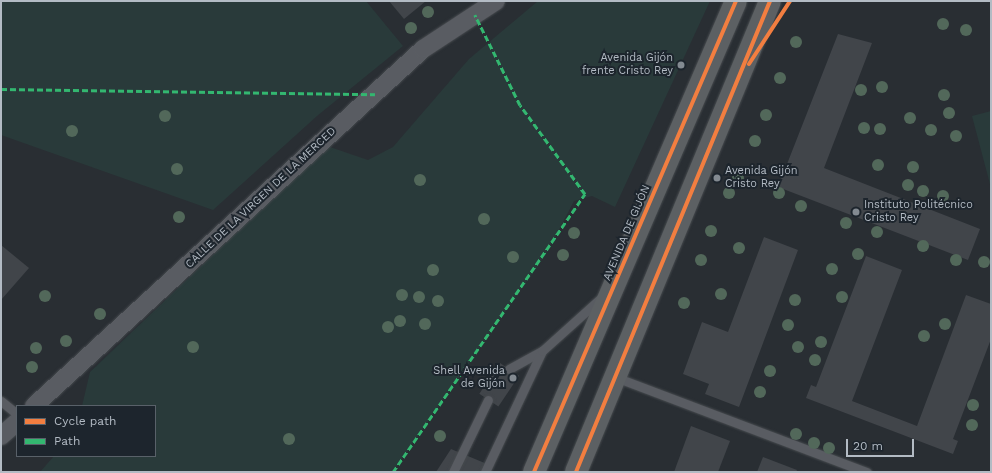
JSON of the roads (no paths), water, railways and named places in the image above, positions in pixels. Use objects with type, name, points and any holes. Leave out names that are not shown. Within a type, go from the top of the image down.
[{"type":"highway","name":"AVENIDA DE GIJÓN","points":[[534,472],[736,1]]},
{"type":"highway","points":[[576,472],[770,1]]},
{"type":"street","name":"CALLE DE LA VIRGEN DE LA MERCED","points":[[35,405],[423,49],[496,1]]},
{"type":"street","points":[[1,436],[16,423]]},
{"type":"lane","points":[[509,369],[542,351],[615,285]]},
{"type":"lane","points":[[485,472],[542,351]]},
{"type":"lane","points":[[615,377],[867,472]]},
{"type":"lane","points":[[453,472],[488,400]]},
{"type":"lane","points":[[1,401],[16,413]]},
{"type":"place","name":"Avenida Gijón frente Cristo Rey","points":[[681,65]]},
{"type":"place","name":"Avenida Gijón Cristo Rey","points":[[717,178]]},
{"type":"place","name":"Instituto Politécnico Cristo Rey","points":[[856,212]]},
{"type":"place","name":"Shell Avenida de Gijón","points":[[513,378]]}]
